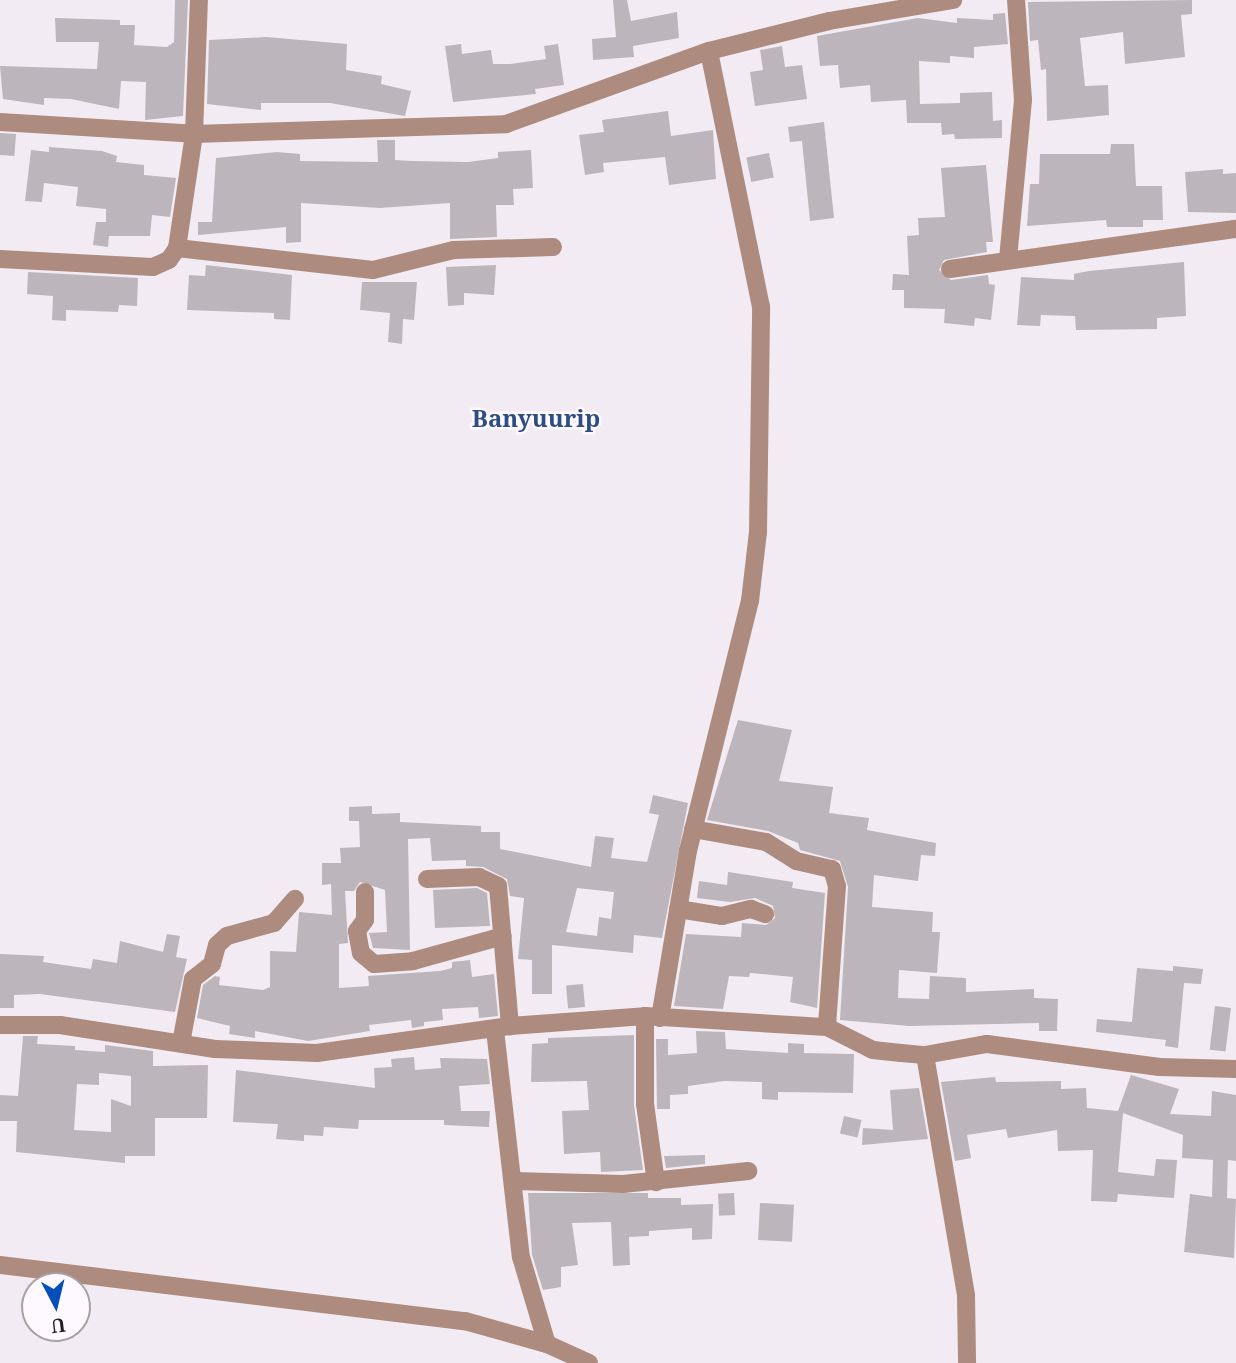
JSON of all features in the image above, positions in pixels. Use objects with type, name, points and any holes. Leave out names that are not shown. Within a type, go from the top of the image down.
[{"type":"street","points":[[0,260],[153,267],[165,264],[177,247],[194,134],[199,0]]},
{"type":"street","points":[[0,122],[194,134],[506,124],[709,51],[830,21],[953,0]]},
{"type":"street","points":[[1008,259],[1023,100],[1016,0]]},
{"type":"street","points":[[656,1182],[645,1104],[653,1017],[693,829],[750,601],[760,462],[761,307],[709,51]]},
{"type":"street","points":[[950,269],[1236,229]]},
{"type":"street","points":[[177,247],[373,270],[454,250],[552,247]]},
{"type":"street","points":[[693,829],[766,842],[796,861],[832,869],[837,886],[827,1027]]},
{"type":"street","points":[[427,879],[479,877],[494,882],[503,936],[502,1028],[521,1257],[547,1344]]},
{"type":"street","points":[[365,892],[365,920],[357,931],[361,953],[374,964],[413,961],[503,936]]},
{"type":"street","points":[[181,1043],[193,979],[212,964],[217,945],[227,936],[274,923],[295,899]]},
{"type":"street","points":[[678,909],[722,916],[751,909],[765,914]]},
{"type":"street","points":[[0,1025],[60,1025],[181,1043],[317,1053],[502,1028],[653,1017],[827,1027],[873,1050],[925,1055],[987,1044],[1159,1067],[1236,1069]]},
{"type":"street","points":[[925,1055],[966,1296],[967,1363]]},
{"type":"street","points":[[514,1181],[656,1182],[748,1171]]},
{"type":"street","points":[[0,1265],[465,1321],[547,1344],[590,1363]]},
{"type":"building","points":[[175,0],[188,0],[183,116],[145,120],[146,82],[121,81],[119,109],[71,99],[44,98],[44,105],[3,99],[0,66],[97,69],[99,42],[56,42],[55,18],[120,20],[120,25],[135,25],[134,45],[167,47],[174,42]]},
{"type":"building","points":[[613,0],[627,0],[631,21],[677,12],[679,38],[633,46],[634,57],[593,60],[592,39],[616,37]]},
{"type":"building","points":[[1192,0],[1192,14],[1181,15],[1185,57],[1125,64],[1123,32],[1080,38],[1085,86],[1108,85],[1109,115],[1047,121],[1046,69],[1041,70],[1038,40],[1030,41],[1028,2]]},
{"type":"building","points":[[1005,13],[1008,44],[974,47],[974,58],[950,56],[950,63],[919,61],[920,104],[960,103],[960,93],[992,92],[993,121],[1002,120],[1002,138],[955,139],[954,134],[942,135],[941,123],[907,123],[906,100],[871,102],[870,85],[840,88],[838,65],[820,66],[817,36],[918,18],[957,23],[957,18],[993,20],[993,14]]},
{"type":"building","points":[[266,37],[347,44],[346,70],[382,76],[381,84],[411,91],[405,116],[330,103],[261,103],[261,110],[207,104],[209,40]]},
{"type":"building","points":[[461,44],[462,54],[491,50],[493,64],[510,64],[546,59],[544,46],[558,44],[564,85],[535,89],[536,94],[453,102],[445,46]]},
{"type":"building","points":[[782,46],[785,67],[802,65],[807,99],[755,106],[750,72],[763,70],[760,50]]},
{"type":"building","points":[[668,111],[671,136],[713,130],[716,179],[669,185],[665,157],[603,163],[604,172],[585,175],[579,135],[604,132],[602,120]]},
{"type":"building","points":[[824,122],[834,218],[810,221],[802,141],[790,142],[788,127]]},
{"type":"building","points":[[0,133],[16,134],[14,156],[0,155]]},
{"type":"building","points":[[377,140],[395,140],[395,160],[468,162],[498,158],[498,152],[531,150],[533,188],[513,189],[514,205],[496,205],[497,237],[450,239],[450,203],[380,208],[301,203],[301,242],[286,243],[286,227],[198,235],[198,222],[212,222],[216,158],[277,152],[300,154],[300,161],[378,162]]},
{"type":"building","points":[[1111,144],[1134,144],[1136,186],[1162,186],[1163,220],[1143,220],[1143,227],[1107,227],[1106,220],[1027,226],[1030,184],[1039,184],[1040,154],[1110,154]]},
{"type":"building","points":[[49,147],[102,151],[117,156],[116,162],[144,165],[144,175],[176,178],[170,217],[152,215],[150,236],[109,236],[108,247],[93,245],[96,222],[106,222],[106,209],[76,206],[78,187],[44,183],[42,202],[25,201],[31,150],[49,152]]},
{"type":"building","points":[[769,153],[774,178],[751,182],[746,157]]},
{"type":"building","points":[[986,165],[993,242],[986,242],[987,252],[944,260],[939,270],[951,280],[988,275],[989,284],[995,285],[991,320],[975,318],[974,326],[944,323],[945,309],[904,308],[904,290],[892,290],[893,274],[909,275],[907,236],[919,235],[918,218],[945,217],[941,168]]},
{"type":"building","points":[[1223,169],[1223,174],[1236,173],[1236,213],[1188,212],[1185,172]]},
{"type":"building","points":[[1184,262],[1186,316],[1157,318],[1157,329],[1076,330],[1075,316],[1041,315],[1040,326],[1017,325],[1021,277],[1074,280],[1074,274],[1089,271]]},
{"type":"building","points":[[206,265],[292,275],[290,320],[274,319],[274,313],[187,310],[189,275],[205,276]]},
{"type":"building","points":[[496,265],[494,295],[464,293],[464,305],[448,306],[446,267]]},
{"type":"building","points":[[28,272],[138,278],[137,306],[119,305],[118,312],[66,310],[66,321],[52,320],[53,296],[27,294]]},
{"type":"building","points":[[362,282],[417,282],[414,320],[403,319],[402,344],[388,342],[390,313],[360,310]]},
{"type":"building","points":[[738,720],[792,730],[779,781],[833,787],[829,813],[869,818],[867,830],[936,843],[935,856],[921,855],[918,881],[874,875],[872,907],[933,912],[932,932],[940,932],[937,973],[899,970],[898,998],[929,999],[930,976],[966,978],[966,992],[1034,989],[1034,998],[1058,999],[1057,1031],[1039,1031],[1039,1023],[909,1026],[840,1020],[848,887],[840,861],[800,850],[798,843],[768,831],[707,820]]},
{"type":"building","points":[[653,795],[688,803],[662,938],[634,935],[633,953],[552,945],[552,994],[532,994],[532,960],[518,959],[524,898],[510,896],[507,879],[483,867],[466,866],[466,860],[432,861],[430,838],[408,839],[410,950],[373,948],[369,933],[387,932],[385,890],[360,882],[354,891],[345,891],[348,943],[339,944],[339,988],[369,986],[368,976],[440,971],[452,968],[452,962],[470,960],[472,977],[494,974],[498,1016],[479,1018],[478,1007],[442,1009],[443,1020],[424,1022],[424,1026],[412,1028],[411,1020],[369,1025],[370,1031],[308,1041],[255,1031],[255,1038],[229,1034],[230,1026],[197,1018],[203,985],[215,976],[220,977],[219,985],[263,990],[270,987],[270,951],[296,952],[299,912],[332,915],[331,884],[322,885],[322,863],[341,863],[340,848],[360,847],[359,821],[349,821],[349,807],[372,806],[372,814],[400,813],[400,822],[481,826],[481,832],[500,832],[500,849],[591,867],[595,836],[614,838],[611,858],[647,862],[659,815],[649,813]],"holes":[[[577,888],[614,892],[611,919],[599,917],[597,936],[566,932]]]},
{"type":"building","points":[[728,872],[793,882],[792,888],[825,893],[817,1008],[790,1002],[793,977],[750,973],[749,977],[729,976],[723,1009],[674,1006],[686,934],[741,937],[742,923],[766,925],[775,918],[773,906],[755,898],[730,902],[697,898],[699,881],[727,885]]},
{"type":"building","points":[[477,888],[487,893],[490,926],[435,928],[433,890]]},
{"type":"building","points":[[167,934],[180,936],[176,957],[187,959],[175,1012],[40,994],[14,995],[14,1008],[0,1008],[0,954],[44,956],[43,962],[91,969],[93,959],[117,963],[120,941],[163,952]]},
{"type":"building","points":[[1173,966],[1203,969],[1201,984],[1184,983],[1178,1048],[1165,1046],[1166,1040],[1096,1032],[1097,1019],[1132,1022],[1137,968],[1173,971]]},
{"type":"building","points":[[583,984],[585,1007],[568,1008],[566,985]]},
{"type":"building","points":[[1215,1006],[1231,1008],[1226,1052],[1210,1050]]},
{"type":"building","points":[[696,1031],[725,1032],[726,1049],[788,1053],[788,1043],[804,1044],[804,1053],[854,1054],[853,1093],[778,1092],[778,1100],[762,1099],[762,1082],[724,1081],[688,1086],[688,1094],[670,1095],[670,1109],[657,1109],[656,1039],[668,1039],[668,1055],[697,1053]]},
{"type":"building","points":[[634,1035],[634,1105],[643,1170],[601,1172],[600,1152],[564,1154],[562,1111],[589,1110],[587,1081],[531,1082],[532,1044],[548,1043],[548,1038]]},
{"type":"building","points":[[23,1036],[38,1036],[37,1044],[75,1046],[75,1050],[105,1052],[105,1045],[153,1051],[153,1066],[208,1065],[207,1118],[155,1118],[155,1156],[125,1156],[125,1163],[16,1152],[17,1121],[0,1121],[0,1095],[18,1096]],"holes":[[[99,1073],[131,1076],[131,1106],[111,1099],[111,1132],[74,1130],[77,1084],[99,1085]]]},
{"type":"building","points":[[414,1057],[415,1070],[441,1068],[440,1058],[487,1059],[490,1084],[459,1086],[461,1111],[490,1111],[489,1127],[444,1125],[444,1120],[359,1120],[358,1129],[324,1127],[323,1136],[304,1135],[304,1141],[276,1139],[278,1124],[233,1122],[236,1070],[375,1088],[374,1068],[392,1067],[391,1059]]},
{"type":"building","points":[[1131,1075],[1179,1089],[1170,1114],[1211,1116],[1212,1091],[1236,1095],[1236,1161],[1228,1160],[1227,1198],[1236,1199],[1234,1258],[1184,1252],[1190,1194],[1212,1197],[1213,1160],[1182,1158],[1183,1135],[1123,1113],[1118,1172],[1154,1176],[1156,1159],[1177,1160],[1174,1198],[1118,1194],[1117,1202],[1091,1201],[1093,1150],[1058,1151],[1057,1130],[1008,1138],[1006,1129],[967,1135],[971,1158],[955,1161],[941,1082],[995,1077],[996,1082],[1061,1081],[1061,1089],[1086,1088],[1087,1108],[1118,1111]]},
{"type":"building","points":[[919,1088],[928,1139],[862,1145],[863,1128],[893,1130],[890,1090]]},
{"type":"building","points":[[844,1116],[862,1120],[857,1138],[840,1134]]},
{"type":"building","points":[[705,1155],[705,1164],[666,1168],[664,1156]]},
{"type":"building","points":[[528,1193],[648,1193],[648,1198],[681,1198],[681,1205],[713,1204],[712,1239],[692,1240],[692,1228],[649,1231],[649,1236],[629,1237],[630,1265],[613,1266],[611,1222],[572,1223],[578,1265],[561,1267],[561,1287],[543,1290],[532,1255]]},
{"type":"building","points":[[734,1193],[735,1215],[719,1216],[718,1194]]},
{"type":"building","points":[[760,1203],[794,1205],[792,1242],[758,1240]]},
{"type":"district","name":"Banyuurip","points":[[536,418]]}]
